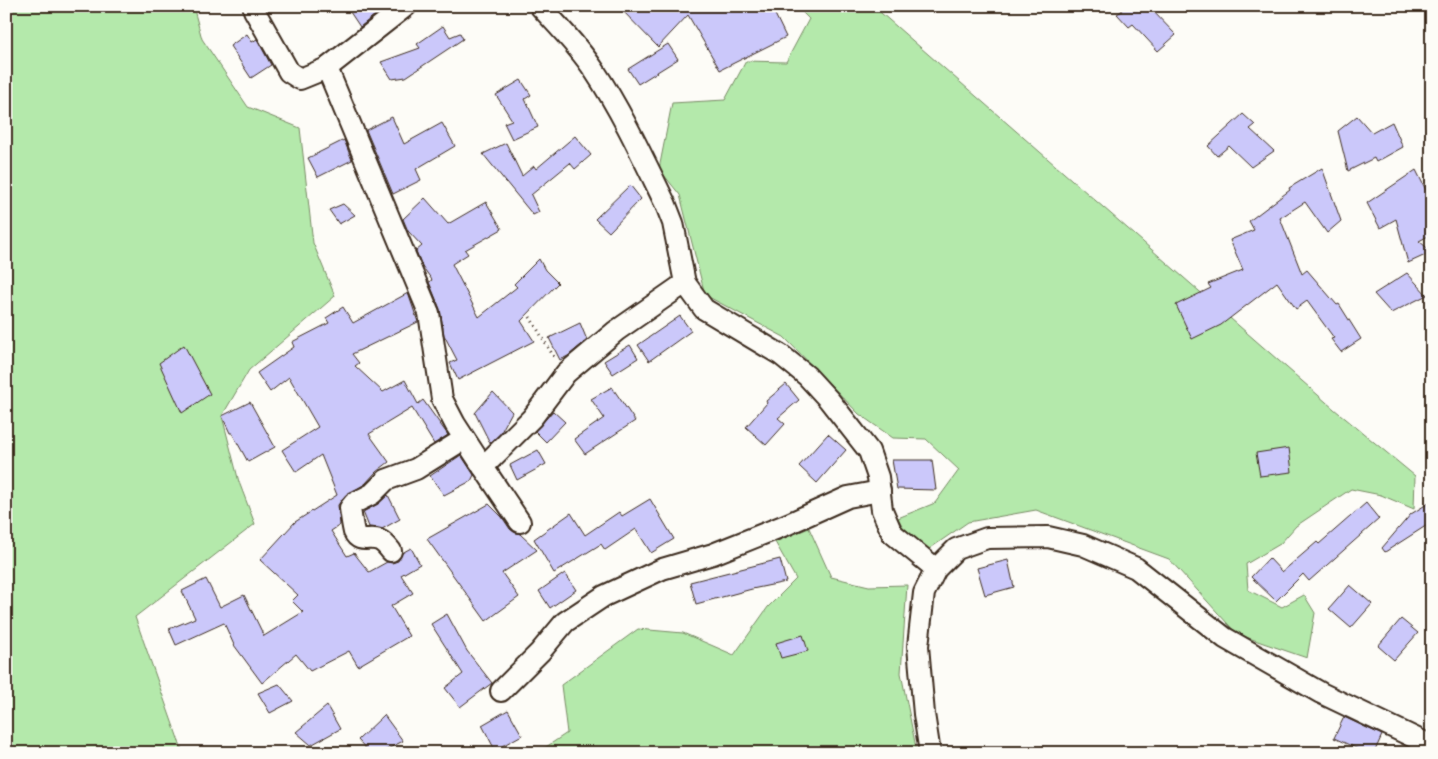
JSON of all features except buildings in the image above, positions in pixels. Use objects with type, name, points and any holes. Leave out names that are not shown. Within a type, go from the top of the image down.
[{"type":"street","points":[[254,10],[289,72],[300,79],[327,68],[406,6]]},
{"type":"street","points":[[540,6],[573,42],[594,70],[614,103],[666,205],[673,223],[684,283],[704,309],[781,355],[807,376],[829,400],[869,451],[878,477],[882,510],[892,533],[936,569]]},
{"type":"street","points":[[327,68],[429,313],[442,400],[464,438],[520,522]]},
{"type":"street","points":[[483,467],[532,418],[566,373],[616,331],[684,283]]},
{"type":"street","points":[[391,551],[381,540],[361,540],[357,537],[354,532],[350,508],[354,503],[372,494],[386,480],[416,469],[464,438]]},
{"type":"street","points":[[501,691],[540,652],[565,622],[604,596],[662,569],[713,554],[788,524],[848,497],[880,491]]},
{"type":"street","points":[[930,753],[924,714],[918,646],[924,593],[936,569],[956,549],[987,538],[1048,537],[1083,545],[1136,568],[1224,638],[1321,693],[1432,746]]},
{"type":"path","points":[[530,317],[550,351],[566,373]]},
{"type":"green space","points":[[6,6],[193,6],[202,39],[248,107],[300,128],[313,243],[335,296],[249,370],[222,416],[239,482],[255,524],[135,617],[183,753],[6,753]]},
{"type":"green space","points":[[796,6],[873,6],[1334,409],[1415,476],[1414,509],[1381,495],[1351,489],[1296,526],[1280,544],[1246,564],[1248,590],[1282,607],[1304,595],[1315,613],[1307,658],[1237,634],[1169,559],[1036,510],[968,522],[919,556],[898,518],[935,503],[959,470],[926,439],[893,438],[859,414],[784,337],[705,295],[680,195],[659,169],[672,103],[725,100],[746,61],[786,62],[809,19]]},
{"type":"green space","points":[[809,528],[831,577],[869,586],[907,585],[901,673],[917,753],[537,753],[567,733],[561,685],[638,629],[683,633],[734,655],[768,607],[796,579],[775,542]]}]
